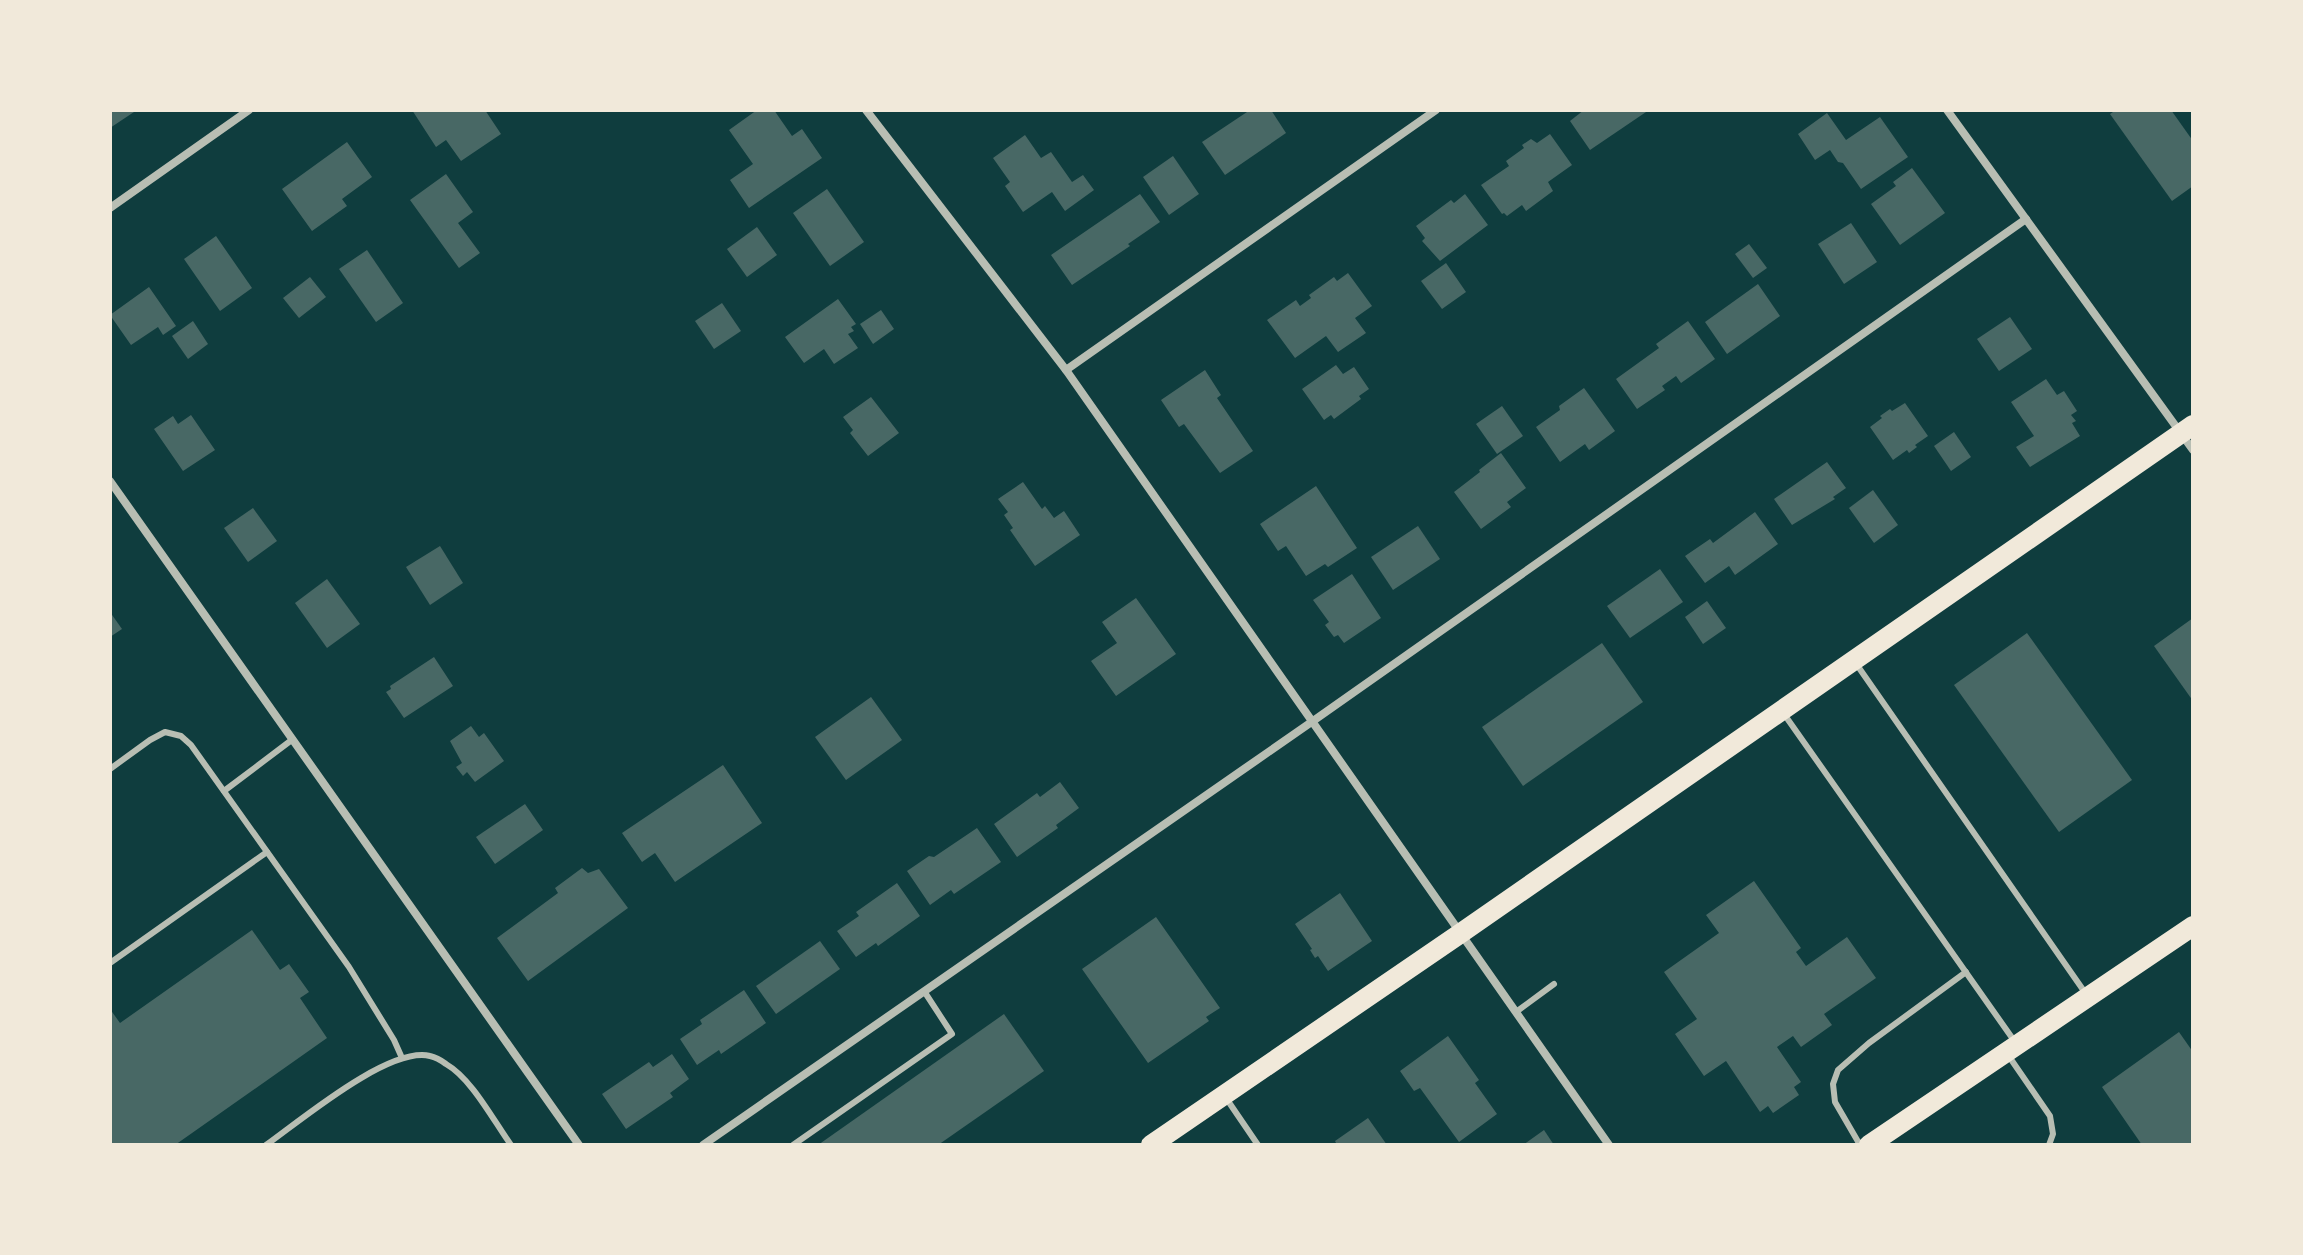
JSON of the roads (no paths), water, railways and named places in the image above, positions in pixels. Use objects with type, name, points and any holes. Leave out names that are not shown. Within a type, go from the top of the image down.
[{"type":"main road","points":[[1151,1145],[1854,660],[2189,436]]},
{"type":"main road","points":[[1883,1141],[2012,1048],[2191,931]]},
{"type":"street","points":[[110,208],[249,110]]},
{"type":"street","points":[[866,110],[1066,370],[1609,1145]]},
{"type":"street","points":[[1066,370],[1436,110]]},
{"type":"street","points":[[1947,110],[2189,436]]},
{"type":"street","points":[[703,1145],[1313,721],[2026,219]]},
{"type":"street","points":[[110,481],[579,1145]]},
{"type":"lane","points":[[1854,660],[2088,997]]},
{"type":"lane","points":[[1781,711],[1966,972],[2050,1116],[2053,1134],[2049,1145]]},
{"type":"lane","points":[[110,769],[165,732],[181,736],[191,745],[349,967],[402,1058]]},
{"type":"lane","points":[[224,791],[293,739]]},
{"type":"lane","points":[[110,963],[267,852]]},
{"type":"lane","points":[[1860,1145],[1835,1102],[1833,1084],[1838,1070],[1869,1043],[1966,972]]},
{"type":"lane","points":[[1516,1012],[1554,984]]},
{"type":"lane","points":[[793,1145],[952,1034],[924,991]]},
{"type":"lane","points":[[266,1145],[386,1064],[402,1058],[430,1056],[449,1065],[465,1080],[511,1145]]},
{"type":"lane","points":[[1224,1095],[1258,1145]]}]
